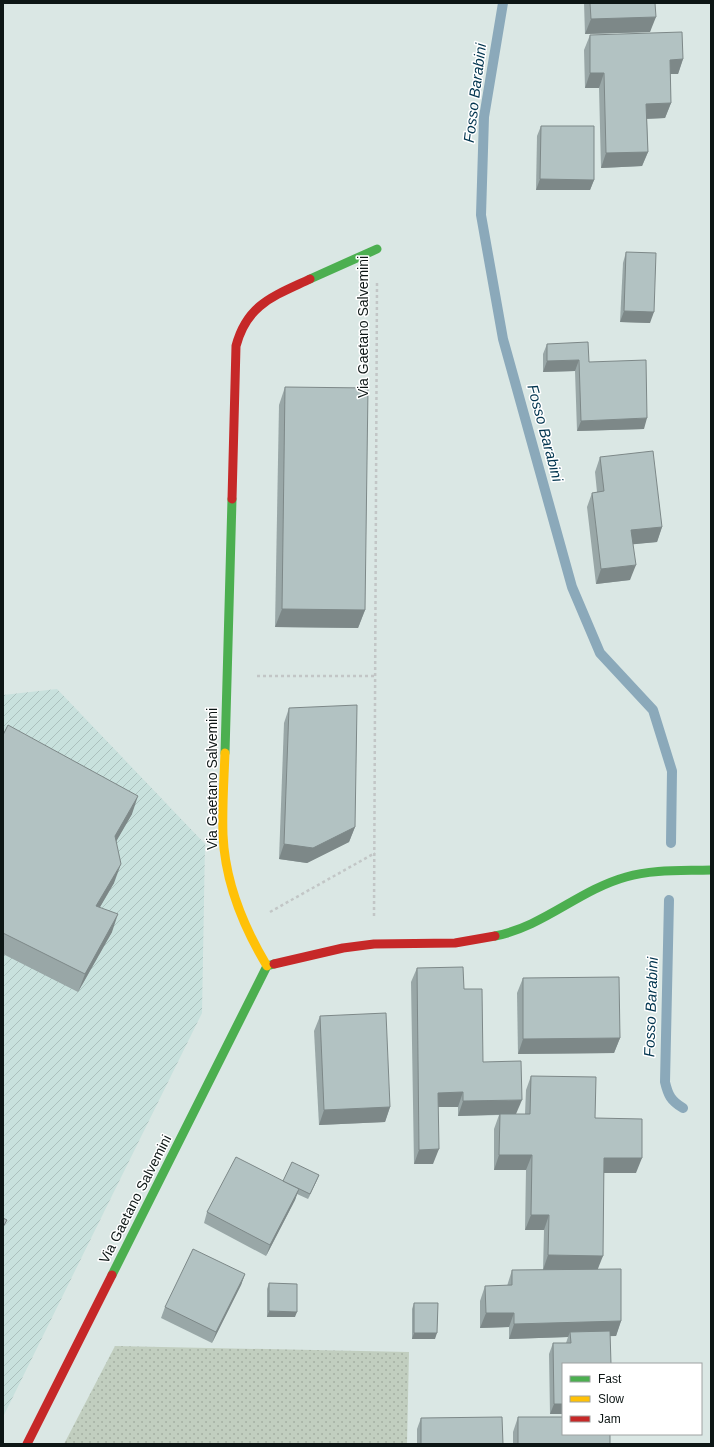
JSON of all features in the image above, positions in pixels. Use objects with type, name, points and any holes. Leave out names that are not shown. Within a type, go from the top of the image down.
[{"type":"street","name":"Via Gaetano Salvemini","points":[[27,1444],[267,966],[245,926],[232,894],[224,851],[226,677],[234,360],[239,333],[252,311],[271,296],[377,249]]},
{"type":"street","points":[[267,966],[343,948],[374,944],[455,943],[500,935],[537,922],[594,890],[625,878],[645,873],[711,870]]},
{"type":"path","name":"Via Gaetano Salvemini","points":[[374,944],[376,853],[375,676],[377,249]]},
{"type":"path","points":[[226,677],[375,676]]},
{"type":"path","points":[[245,926],[376,853]]},
{"type":"shaded area","points":[[57,689],[205,844],[202,1013],[3,1417],[3,695]]},
{"type":"green space","points":[[115,1346],[409,1352],[407,1444],[64,1444]]},
{"type":"building","points":[[590,3],[655,3],[656,17],[591,19]]},
{"type":"building","points":[[682,32],[683,59],[670,60],[671,103],[646,104],[648,152],[606,153],[604,73],[590,73],[590,35]]},
{"type":"building","points":[[541,126],[594,126],[594,180],[540,179]]},
{"type":"building","points":[[626,252],[656,253],[654,312],[624,311]]},
{"type":"building","points":[[588,342],[589,362],[646,360],[647,418],[581,421],[579,360],[547,361],[547,344]]},
{"type":"building","points":[[285,387],[368,388],[365,610],[282,609]]},
{"type":"building","points":[[653,451],[662,527],[631,530],[636,565],[601,569],[592,493],[604,491],[600,457]]},
{"type":"building","points":[[357,705],[355,827],[313,848],[284,844],[289,708]]},
{"type":"building","points":[[8,725],[138,796],[115,836],[121,864],[96,906],[118,914],[85,974],[3,933],[3,735]]},
{"type":"building","points":[[463,967],[464,989],[482,989],[483,1062],[521,1061],[522,1100],[463,1101],[463,1092],[438,1093],[439,1149],[419,1150],[417,968]]},
{"type":"building","points":[[619,977],[620,1038],[523,1039],[523,978]]},
{"type":"building","points":[[386,1013],[390,1107],[324,1110],[320,1016]]},
{"type":"building","points":[[531,1076],[596,1077],[595,1118],[642,1119],[642,1158],[604,1158],[603,1256],[548,1255],[549,1215],[531,1215],[532,1155],[499,1155],[500,1114],[530,1114]]},
{"type":"building","points":[[236,1157],[299,1189],[270,1245],[207,1212]]},
{"type":"building","points":[[292,1162],[319,1175],[310,1194],[283,1181]]},
{"type":"building","points":[[3,1218],[7,1220],[3,1227]]},
{"type":"building","points":[[193,1249],[245,1274],[216,1332],[165,1307]]},
{"type":"building","points":[[621,1269],[621,1321],[514,1324],[514,1313],[486,1313],[485,1286],[512,1285],[512,1270]]},
{"type":"building","points":[[269,1283],[297,1284],[297,1312],[269,1311]]},
{"type":"building","points":[[414,1303],[438,1303],[437,1333],[414,1333]]},
{"type":"building","points":[[610,1331],[611,1363],[562,1363],[562,1404],[554,1404],[553,1343],[571,1343],[570,1332]]},
{"type":"building","points":[[502,1417],[503,1444],[421,1444],[421,1418]]},
{"type":"building","points":[[518,1417],[562,1417],[562,1435],[610,1435],[610,1444],[518,1444]]},
{"type":"waterway","name":"Fosso Barabini","points":[[503,3],[484,117],[481,215],[503,339],[572,587],[600,653],[653,710],[672,771],[671,843]]},
{"type":"waterway","name":"Fosso Barabini","points":[[669,900],[665,1082],[667,1091],[671,1097],[683,1108]]},
{"type":"traffic: fast","points":[[310,279],[377,249]]},
{"type":"traffic: fast","points":[[225,753],[232,499]]},
{"type":"traffic: fast","points":[[495,936],[529,925],[592,890],[626,877],[636,874],[657,872],[711,870]]},
{"type":"traffic: fast","points":[[112,1275],[267,966],[274,964]]},
{"type":"traffic: slow","points":[[225,753],[223,835],[227,870],[231,887],[243,919],[267,966]]},
{"type":"traffic: jam","points":[[232,499],[236,346],[247,320],[255,311],[274,297],[310,279]]},
{"type":"traffic: jam","points":[[274,964],[343,948],[374,944],[455,943],[495,936]]},
{"type":"traffic: jam","points":[[27,1444],[112,1275]]}]
